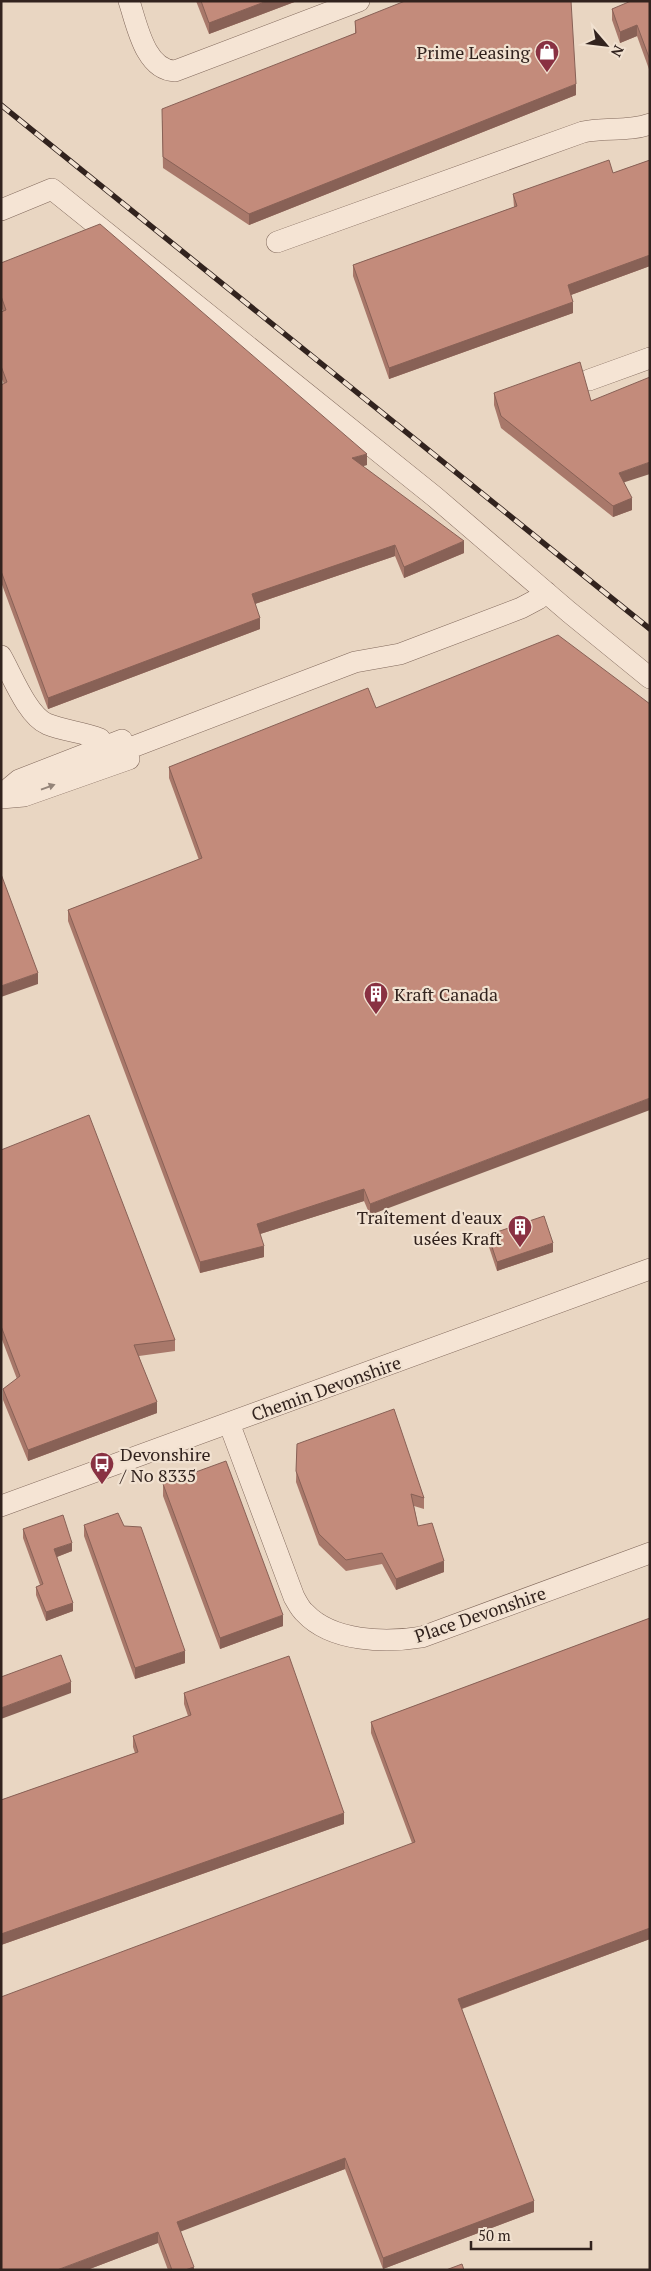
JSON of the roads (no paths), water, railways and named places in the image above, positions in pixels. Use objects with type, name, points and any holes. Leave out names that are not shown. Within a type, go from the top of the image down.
[{"type":"street","points":[[129,1],[145,46],[154,62],[166,71],[175,71],[359,1]]},
{"type":"street","points":[[277,242],[583,132],[608,128],[635,128],[650,124]]},
{"type":"street","points":[[1,210],[52,189],[435,496],[546,592],[650,678]]},
{"type":"street","points":[[589,380],[650,358]]},
{"type":"street","points":[[1,796],[24,796],[109,755],[228,721],[260,698],[355,662],[400,654],[521,608],[538,599],[546,592]]},
{"type":"street","points":[[1,656],[26,702],[38,717],[48,724],[100,739],[109,755]]},
{"type":"street","name":"Chemin Devonshire","points":[[1,1506],[650,1269]]},
{"type":"street","name":"Place Devonshire","points":[[229,1423],[294,1597],[305,1613],[320,1624],[359,1639],[400,1641],[422,1637],[650,1553]]},
{"type":"railway","points":[[1,105],[650,629]]},
{"type":"place","name":"Prime Leasing","points":[[547,73]]},
{"type":"place","name":"Kraft Canada","points":[[376,1015]]},
{"type":"place","name":"Traîtement d'eaux usées Kraft","points":[[520,1248]]},
{"type":"place","name":"Devonshire / No 8335","points":[[102,1485]]}]
